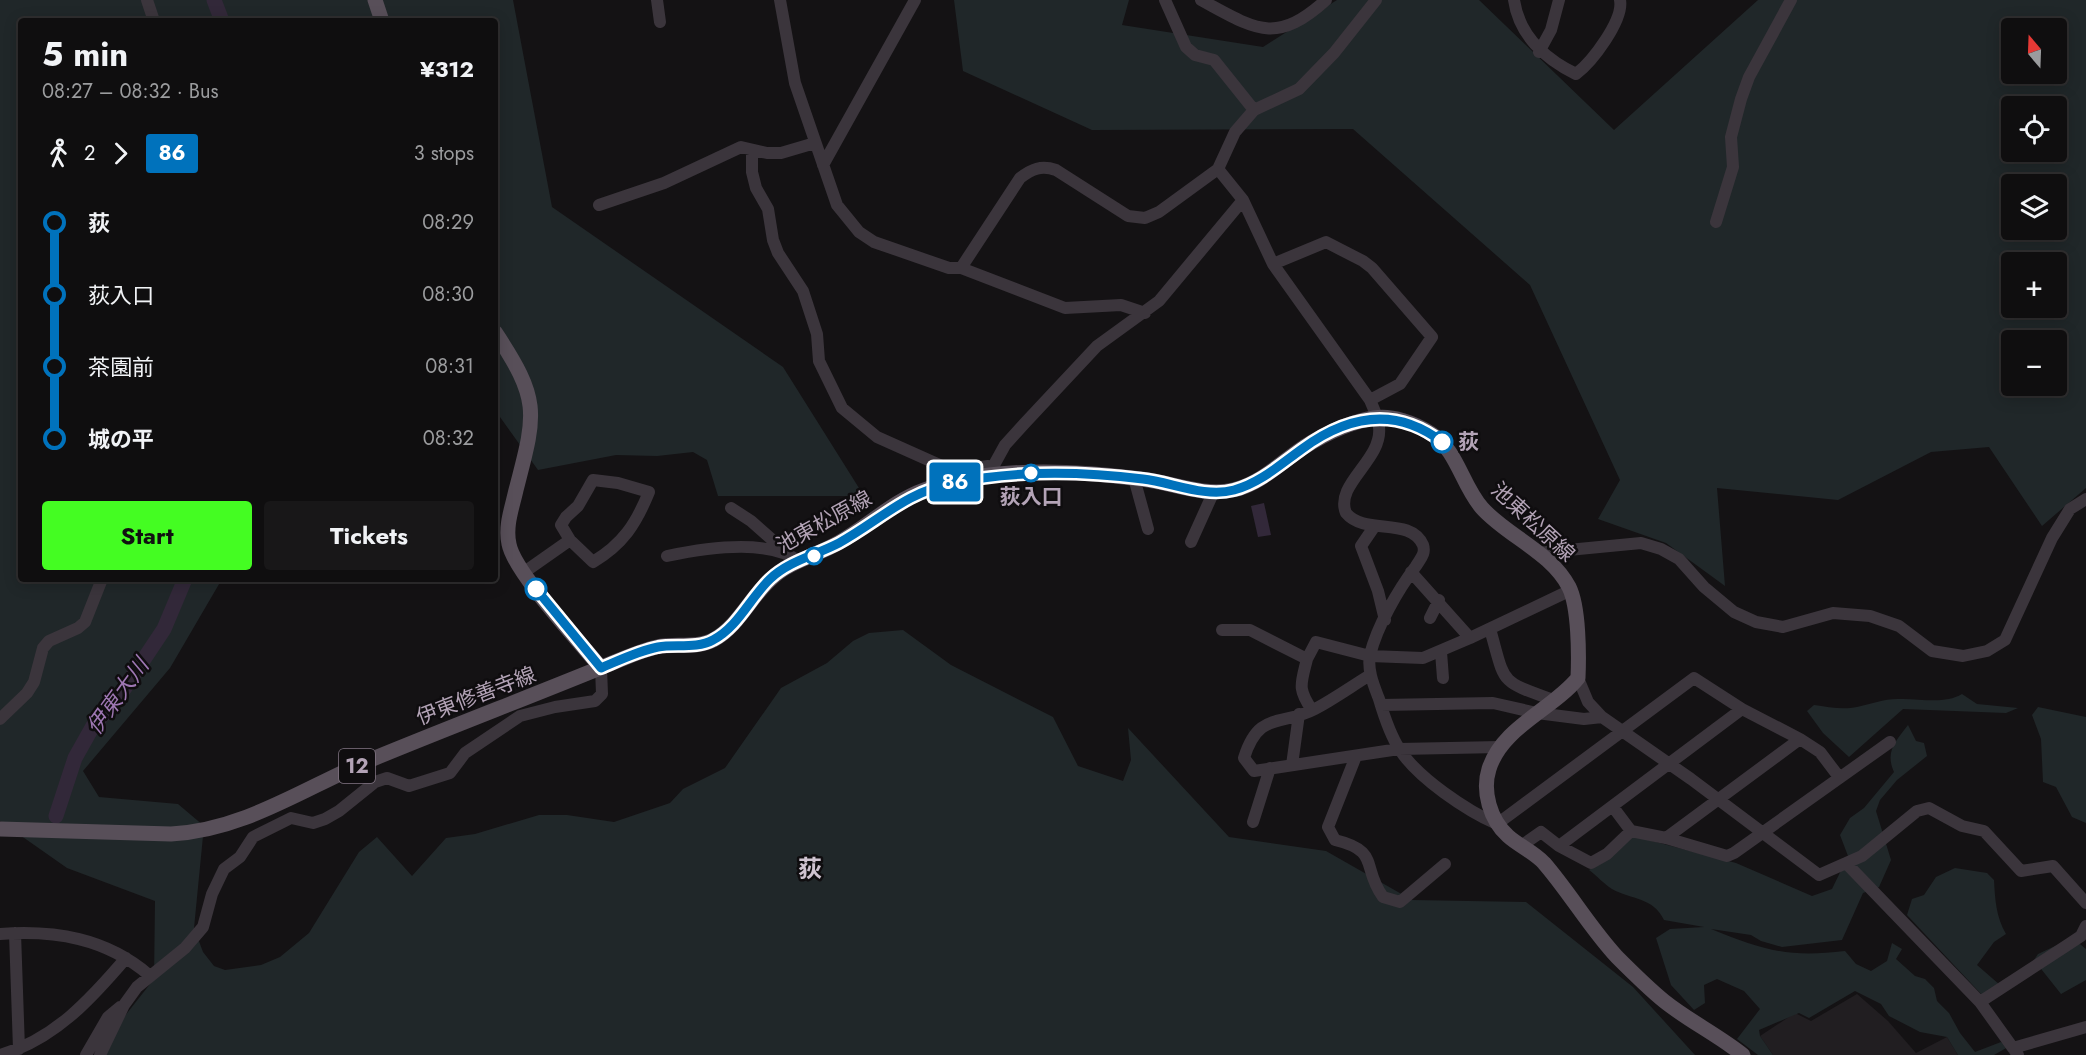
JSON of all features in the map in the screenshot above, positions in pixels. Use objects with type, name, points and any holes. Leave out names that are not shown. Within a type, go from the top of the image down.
[{"type":"main road","points":[[375,0],[381,18]]},
{"type":"main road","points":[[498,338],[524,380],[531,408],[531,430],[507,527],[509,546],[523,573],[601,668]]},
{"type":"main road","name":"池東松原線","points":[[601,668],[659,647],[703,644],[713,640],[730,627],[768,580],[786,566],[793,557],[841,542],[906,498],[926,489],[995,475],[1040,472],[1134,478],[1214,491],[1234,490],[1260,479],[1305,446],[1339,428],[1377,417],[1407,423],[1428,431],[1442,442],[1480,506],[1556,570],[1571,590],[1579,662],[1578,678]]},
{"type":"main road","name":"伊東修善寺線","points":[[0,829],[192,833],[235,823],[373,759],[578,680],[601,668]]},
{"type":"main road","points":[[1578,678],[1500,747],[1490,767],[1486,792],[1497,824],[1544,863],[1618,957],[1664,1000],[1743,1055]]},
{"type":"street","points":[[147,0],[153,18]]},
{"type":"street","points":[[657,0],[660,22]]},
{"type":"street","points":[[780,0],[795,83],[815,143],[837,205],[859,232],[893,250],[939,266],[961,268],[1065,308],[1121,305],[1145,313]]},
{"type":"street","points":[[823,165],[915,0]]},
{"type":"street","points":[[1165,0],[1186,47],[1195,54],[1214,60],[1254,110]]},
{"type":"street","points":[[1201,0],[1259,28],[1273,31],[1291,27],[1326,0]]},
{"type":"street","points":[[961,268],[1020,178],[1031,170],[1045,167],[1056,170],[1128,216],[1145,218],[1159,212],[1218,169],[1235,132],[1254,110],[1299,89],[1347,38],[1376,0]]},
{"type":"street","points":[[1514,0],[1516,15],[1539,52],[1576,74],[1588,65],[1610,31],[1621,6],[1620,0]]},
{"type":"street","points":[[1539,52],[1551,30],[1559,0]]},
{"type":"street","points":[[1716,222],[1733,167],[1731,137],[1741,99],[1749,77],[1791,0]]},
{"type":"street","points":[[599,205],[664,183],[741,147],[781,153],[815,143]]},
{"type":"street","points":[[752,150],[752,172],[756,188],[768,209],[773,240],[778,253],[803,291],[817,334],[819,361],[842,408],[858,424],[904,451],[957,472],[988,466],[995,475]]},
{"type":"street","points":[[1218,169],[1243,200],[1273,264],[1370,400],[1377,417],[1380,434],[1376,447],[1349,488],[1344,508],[1351,518],[1374,526],[1401,529],[1418,538],[1423,546],[1423,554],[1400,586],[1370,656],[1370,675],[1381,705],[1399,749],[1409,762],[1433,782],[1497,824],[1694,678],[1743,709],[1820,752],[1839,777]]},
{"type":"street","points":[[995,475],[994,465],[1005,446],[1024,424],[1097,346],[1159,301],[1243,200]]},
{"type":"street","points":[[1273,264],[1326,242],[1372,268],[1432,337],[1400,384],[1370,400]]},
{"type":"street","points":[[1134,478],[1148,529]]},
{"type":"street","points":[[593,480],[618,483],[650,492],[626,536],[614,549],[593,562],[570,540],[561,525],[566,516],[578,506],[593,480]]},
{"type":"street","points":[[1191,542],[1214,491]]},
{"type":"street","points":[[1537,553],[1578,547],[1641,543],[1661,549],[1679,559],[1704,587],[1734,612],[1756,622],[1783,627],[1833,613],[1870,616],[1899,626],[1932,651],[1963,656],[1987,651],[2005,640],[2052,538],[2070,509],[2086,499]]},
{"type":"street","points":[[731,508],[751,521],[793,557]]},
{"type":"street","points":[[1374,526],[1361,546],[1378,591],[1385,620]]},
{"type":"street","points":[[523,573],[570,540]]},
{"type":"street","points":[[667,556],[746,546],[793,557]]},
{"type":"street","points":[[1411,572],[1439,600],[1470,638]]},
{"type":"street","points":[[0,719],[27,693],[34,682],[43,648],[49,641],[78,628],[85,622],[101,582]]},
{"type":"street","points":[[1312,710],[1301,693],[1300,687],[1307,659],[1316,642],[1370,656],[1423,658],[1441,652],[1571,590]]},
{"type":"street","points":[[1430,618],[1439,600]]},
{"type":"street","points":[[1490,629],[1504,677],[1511,684],[1553,700]]},
{"type":"street","points":[[1222,630],[1250,630],[1307,659]]},
{"type":"street","points":[[1441,652],[1443,678]]},
{"type":"street","points":[[86,1055],[108,1017],[124,1005],[150,975],[185,948],[203,927],[212,894],[224,869],[240,857],[253,837],[291,818],[313,823],[324,819],[339,811],[375,782],[387,778],[409,786],[450,773],[465,753],[520,716],[555,707],[595,701],[602,694],[601,668]]},
{"type":"street","points":[[1370,675],[1312,710],[1266,722],[1248,744],[1244,758],[1254,771],[1399,749],[1500,747]]},
{"type":"street","points":[[1578,678],[1588,702],[1602,717],[1764,832],[1819,875],[1862,856],[1917,811],[1929,808],[1962,826],[1984,831],[2021,871],[2052,866],[2086,903]]},
{"type":"street","points":[[1381,705],[1493,703],[1537,713],[1584,719],[1602,717]]},
{"type":"street","points":[[1559,846],[1743,709]]},
{"type":"street","points":[[1292,765],[1299,714]]},
{"type":"street","points":[[1666,838],[1800,739]]},
{"type":"street","points":[[1613,807],[1631,831],[1666,838],[1727,856],[1890,742]]},
{"type":"street","points":[[1356,756],[1328,827],[1335,840],[1355,845],[1366,854],[1373,884],[1383,897],[1400,902],[1445,864]]},
{"type":"street","points":[[1253,822],[1270,768]]},
{"type":"street","points":[[1521,846],[1541,832],[1559,846],[1591,863],[1607,854],[1631,831]]},
{"type":"street","points":[[1846,863],[1980,1002],[2015,1051],[2086,1027]]},
{"type":"street","points":[[15,933],[20,1049]]},
{"type":"street","points":[[0,934],[58,933],[82,937],[126,958],[150,975]]},
{"type":"street","points":[[1980,1002],[2084,934]]},
{"type":"street","points":[[0,1054],[20,1049],[52,1032],[86,1002],[126,958]]},
{"type":"street","points":[[100,1055],[124,1005]]},
{"type":"shaded area","points":[[0,0],[513,0],[552,207],[783,367],[864,496],[718,496],[707,460],[693,452],[657,456],[616,455],[538,470],[498,417],[498,18],[18,18],[18,582],[220,582],[170,668],[83,771],[99,797],[178,804],[204,826],[194,928],[203,952],[214,966],[225,970],[261,965],[280,957],[309,933],[359,852],[377,837],[412,876],[446,838],[475,834],[539,815],[567,815],[614,822],[670,803],[683,789],[725,768],[781,688],[827,663],[853,641],[869,633],[903,630],[951,665],[1053,717],[1078,766],[1123,781],[1131,760],[1128,728],[1229,837],[1326,851],[1412,900],[1526,902],[1633,987],[1695,1055],[94,1055],[154,979],[155,901],[67,868],[0,821]]},
{"type":"shaded area","points":[[954,0],[1129,0],[1122,25],[1263,47],[1337,0],[1479,0],[1614,130],[1758,0],[2086,0],[2086,488],[2042,526],[1989,447],[1931,452],[1838,500],[1717,488],[1725,586],[1666,543],[1598,519],[1620,480],[1530,285],[1353,129],[1092,130],[963,71]]},
{"type":"shaded area","points":[[1264,503],[1271,535],[1258,537],[1251,506]]},
{"type":"shaded area","points":[[1962,694],[1977,704],[2018,708],[2006,713],[1903,709],[1849,757],[1823,733],[1807,711],[1814,705],[1852,708],[1887,700],[1939,700]]},
{"type":"shaded area","points":[[2038,707],[2086,717],[2086,823],[2072,817],[2056,787],[2043,782],[2041,739],[2032,715]]},
{"type":"shaded area","points":[[1908,725],[1916,741],[1924,743],[1927,756],[1897,780],[1880,800],[1876,811],[1891,860],[1879,887],[1863,893],[1842,940],[1782,947],[1761,941],[1751,935],[1711,929],[1776,951],[1825,953],[1845,951],[1856,964],[1871,971],[1887,961],[1892,943],[1902,949],[1896,959],[1915,976],[1925,979],[1934,988],[1937,1001],[1949,1013],[1960,1033],[1975,1052],[2001,1042],[2008,1047],[1994,1055],[1958,1055],[1947,1037],[1920,1032],[1889,1016],[1881,1004],[1855,991],[1809,1018],[1799,1013],[1759,1030],[1760,1036],[1773,1055],[1758,1055],[1737,1039],[1760,1009],[1744,991],[1717,979],[1704,985],[1705,1003],[1694,1010],[1671,985],[1656,938],[1670,929],[1704,927],[1664,920],[1648,903],[1612,889],[1589,870],[1629,837],[1637,837],[1736,863],[1812,896],[1832,889],[1848,856],[1840,835],[1850,818],[1864,808],[1894,772],[1891,765],[1891,753],[1895,742]]},
{"type":"shaded area","points":[[1955,868],[1987,873],[1994,880],[1998,914],[2006,934],[1994,942],[1977,965],[2000,985],[1982,995],[1907,915],[1912,899],[1924,895],[1936,877]]},
{"type":"shaded area","points":[[2068,940],[2075,940],[2086,949],[2086,980],[2061,994],[2034,960],[2038,954]]},
{"type":"shaded area","points":[[1857,994],[1888,1021],[1916,1053],[1947,1037],[1958,1055],[1773,1055],[1760,1036],[1795,1013],[1811,1021]]},
{"type":"waterway","name":"伊東大川","points":[[214,0],[221,18]]},
{"type":"waterway","name":"伊東大川","points":[[56,816],[75,758],[93,726],[118,698],[164,629],[184,582]]},
{"type":"bus line","name":"86","points":[[536,589],[601,668],[634,654],[659,647],[703,644],[713,640],[730,627],[768,580],[786,566],[814,556],[841,542],[906,498],[926,489],[995,475],[1040,472],[1144,479],[1205,490],[1234,490],[1260,479],[1305,446],[1339,428],[1377,417],[1393,419],[1428,431],[1442,442]]},
{"type":"place","name":"荻","points":[[1442,442]]},
{"type":"place","name":"荻入口","points":[[1031,473]]},
{"type":"district","name":"荻","points":[[810,868]]}]
